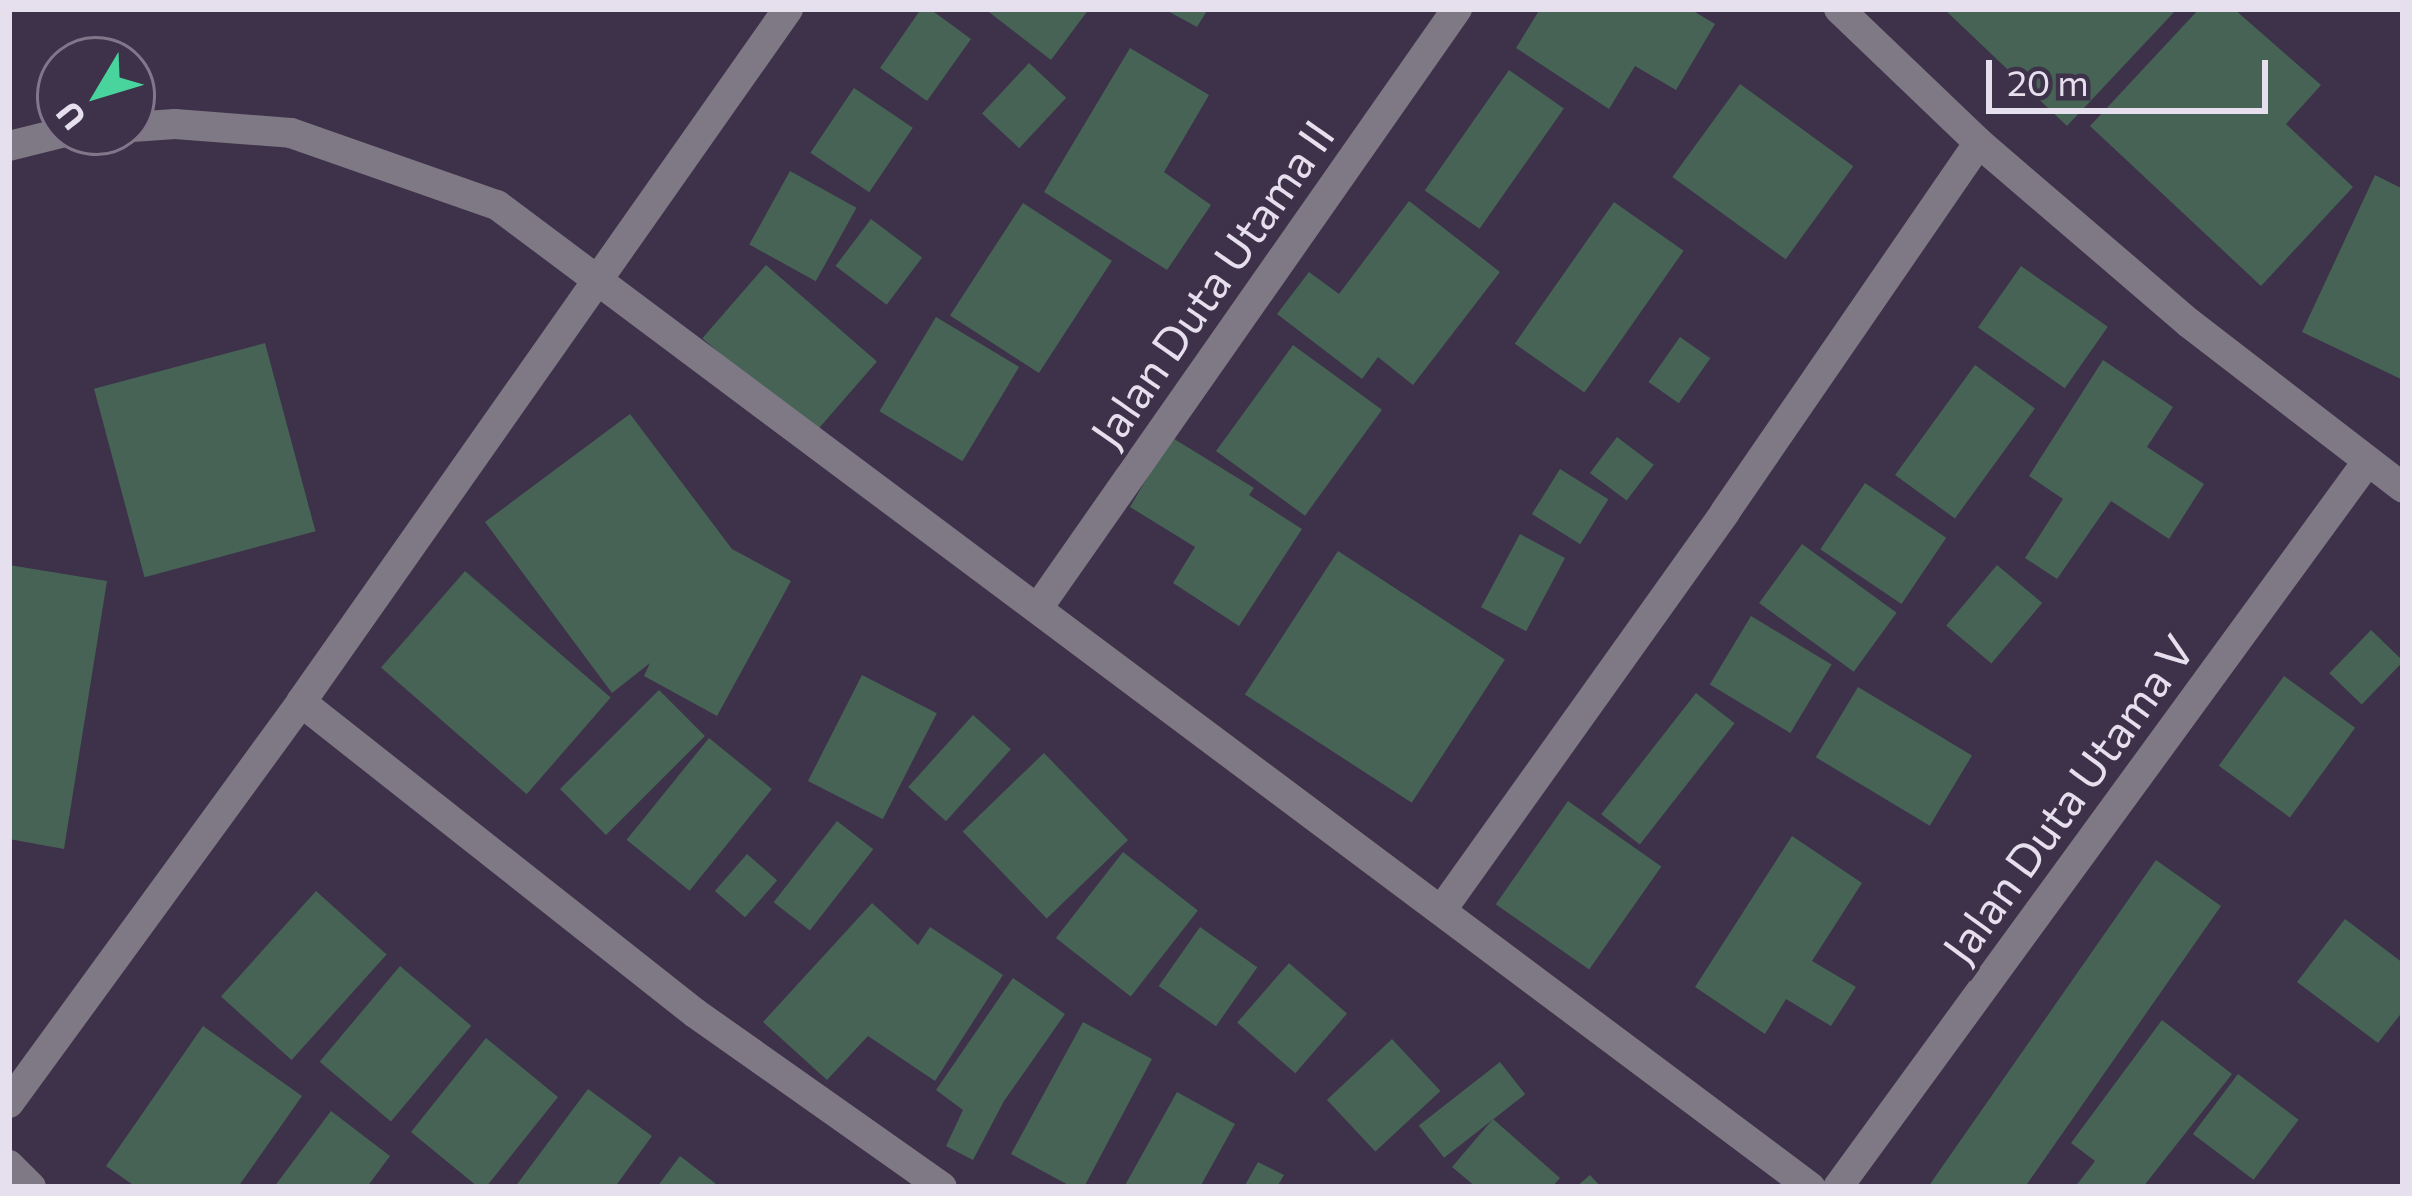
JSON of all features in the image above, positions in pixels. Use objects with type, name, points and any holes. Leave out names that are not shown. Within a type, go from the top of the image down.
[{"type":"street","points":[[9,1103],[301,701],[788,9]]},
{"type":"street","name":"Jalan Duta Utama II","points":[[1038,608],[1457,9]]},
{"type":"street","points":[[1839,9],[1979,143],[2189,323],[2403,488]]},
{"type":"street","points":[[156,125],[291,133],[496,205],[1443,908],[1810,1187]]},
{"type":"street","points":[[1443,908],[1979,143]]},
{"type":"street","name":"Jalan Duta Utama V","points":[[1838,1187],[2367,462]]},
{"type":"street","points":[[301,701],[695,1013],[942,1187]]},
{"type":"street","points":[[9,1165],[31,1187]]},
{"type":"building","points":[[921,9],[930,9],[971,39],[927,101],[880,68]]},
{"type":"building","points":[[985,9],[1089,9],[1051,60]]},
{"type":"building","points":[[1164,9],[1208,9],[1197,27]]},
{"type":"building","points":[[1540,9],[1690,9],[1715,24],[1676,90],[1635,66],[1609,109],[1516,48]]},
{"type":"building","points":[[1944,9],[2177,9],[2067,126]]},
{"type":"building","points":[[2199,9],[2234,9],[2321,85],[2286,124],[2353,187],[2261,286],[2090,126]]},
{"type":"building","points":[[1130,48],[1209,95],[1164,172],[1211,205],[1167,270],[1044,192]]},
{"type":"building","points":[[1029,63],[1066,98],[1019,148],[982,113]]},
{"type":"building","points":[[1509,70],[1564,108],[1480,229],[1425,190]]},
{"type":"building","points":[[1740,84],[1853,166],[1786,259],[1672,177]]},
{"type":"building","points":[[854,88],[913,128],[869,192],[810,153]]},
{"type":"building","points":[[790,171],[856,208],[816,281],[749,244]]},
{"type":"building","points":[[2375,175],[2403,189],[2403,380],[2302,332]]},
{"type":"building","points":[[1409,201],[1500,272],[1413,385],[1378,357],[1362,379],[1277,314],[1309,272],[1339,294]]},
{"type":"building","points":[[1614,202],[1684,251],[1584,392],[1515,344]]},
{"type":"building","points":[[1023,203],[1112,261],[1039,373],[950,315]]},
{"type":"building","points":[[871,219],[922,258],[887,305],[835,266]]},
{"type":"building","points":[[766,265],[877,361],[813,435],[702,338]]},
{"type":"building","points":[[2021,266],[2108,327],[2065,388],[1978,327]]},
{"type":"building","points":[[936,317],[1019,367],[962,461],[879,411]]},
{"type":"building","points":[[1680,337],[1710,358],[1679,403],[1648,382]]},
{"type":"building","points":[[265,343],[315,531],[145,577],[94,389]]},
{"type":"building","points":[[1293,345],[1382,410],[1305,516],[1216,451]]},
{"type":"building","points":[[2103,360],[2173,407],[2147,447],[2204,484],[2169,539],[2111,501],[2057,579],[2025,558],[2063,499],[2029,476]]},
{"type":"building","points":[[1975,365],[2035,408],[1955,519],[1895,475]]},
{"type":"building","points":[[630,414],[732,549],[791,581],[717,716],[644,676],[650,663],[612,693],[485,522]]},
{"type":"building","points":[[1171,437],[1254,488],[1249,495],[1302,529],[1239,626],[1173,583],[1195,547],[1130,507]]},
{"type":"building","points":[[1617,437],[1654,465],[1627,501],[1590,473]]},
{"type":"building","points":[[1560,469],[1608,499],[1580,544],[1532,514]]},
{"type":"building","points":[[1865,483],[1946,538],[1902,604],[1820,549]]},
{"type":"building","points":[[1520,534],[1565,558],[1526,631],[1481,607]]},
{"type":"building","points":[[1802,544],[1897,613],[1854,672],[1759,603]]},
{"type":"building","points":[[1338,551],[1505,659],[1412,803],[1245,694]]},
{"type":"building","points":[[9,565],[107,581],[64,849],[9,839]]},
{"type":"building","points":[[1997,565],[2042,603],[1991,663],[1946,626]]},
{"type":"building","points":[[465,571],[611,698],[527,794],[381,668]]},
{"type":"building","points":[[1751,616],[1832,664],[1790,733],[1710,685]]},
{"type":"building","points":[[2371,630],[2403,662],[2362,704],[2329,673]]},
{"type":"building","points":[[862,675],[937,713],[883,819],[808,781]]},
{"type":"building","points":[[2284,676],[2355,728],[2290,818],[2219,766]]},
{"type":"building","points":[[1858,687],[1972,756],[1930,826],[1816,757]]},
{"type":"building","points":[[659,690],[705,736],[606,835],[560,789]]},
{"type":"building","points":[[1696,693],[1735,723],[1640,845],[1601,814]]},
{"type":"building","points":[[973,715],[1011,749],[946,821],[908,787]]},
{"type":"building","points":[[709,738],[772,789],[690,891],[627,840]]},
{"type":"building","points":[[1044,753],[1128,840],[1047,919],[963,831]]},
{"type":"building","points":[[1568,801],[1661,866],[1589,970],[1496,904]]},
{"type":"building","points":[[837,821],[873,849],[810,930],[774,902]]},
{"type":"building","points":[[1792,836],[1862,883],[1812,961],[1856,987],[1831,1026],[1786,999],[1765,1034],[1695,987]]},
{"type":"building","points":[[1123,852],[1198,910],[1131,996],[1056,938]]},
{"type":"building","points":[[747,854],[777,880],[745,917],[715,891]]},
{"type":"building","points":[[2156,860],[2221,906],[2025,1187],[1928,1187]]},
{"type":"building","points":[[316,891],[387,955],[292,1060],[221,997]]},
{"type":"building","points":[[872,903],[918,945],[930,927],[1003,975],[935,1081],[868,1036],[827,1080],[763,1022]]},
{"type":"building","points":[[2345,919],[2403,963],[2403,1011],[2378,1043],[2297,982]]},
{"type":"building","points":[[1200,927],[1257,967],[1216,1026],[1159,986]]},
{"type":"building","points":[[1289,963],[1347,1014],[1295,1073],[1237,1023]]},
{"type":"building","points":[[400,966],[471,1026],[391,1122],[320,1062]]},
{"type":"building","points":[[1013,978],[1065,1014],[1004,1101],[973,1160],[946,1146],[963,1110],[936,1090]]},
{"type":"building","points":[[2162,1020],[2232,1074],[2143,1187],[2075,1187],[2095,1161],[2071,1143]]},
{"type":"building","points":[[1083,1022],[1152,1059],[1084,1187],[1072,1187],[1011,1154]]},
{"type":"building","points":[[203,1026],[302,1096],[238,1187],[136,1187],[106,1166]]},
{"type":"building","points":[[486,1038],[558,1097],[486,1187],[478,1187],[411,1132]]},
{"type":"building","points":[[1392,1039],[1440,1091],[1375,1152],[1327,1100]]},
{"type":"building","points":[[1500,1062],[1525,1094],[1444,1158],[1419,1125]]},
{"type":"building","points":[[2238,1074],[2299,1120],[2254,1180],[2193,1134]]},
{"type":"building","points":[[588,1089],[652,1136],[615,1187],[515,1187]]},
{"type":"building","points":[[1177,1092],[1235,1124],[1200,1187],[1124,1187]]},
{"type":"building","points":[[331,1111],[390,1156],[367,1187],[274,1187]]},
{"type":"building","points":[[1493,1119],[1560,1178],[1552,1187],[1476,1187],[1452,1167]]},
{"type":"building","points":[[680,1156],[720,1187],[657,1187]]},
{"type":"building","points":[[1258,1162],[1284,1175],[1277,1187],[1244,1187]]},
{"type":"building","points":[[1590,1175],[1601,1187],[1576,1187]]}]
